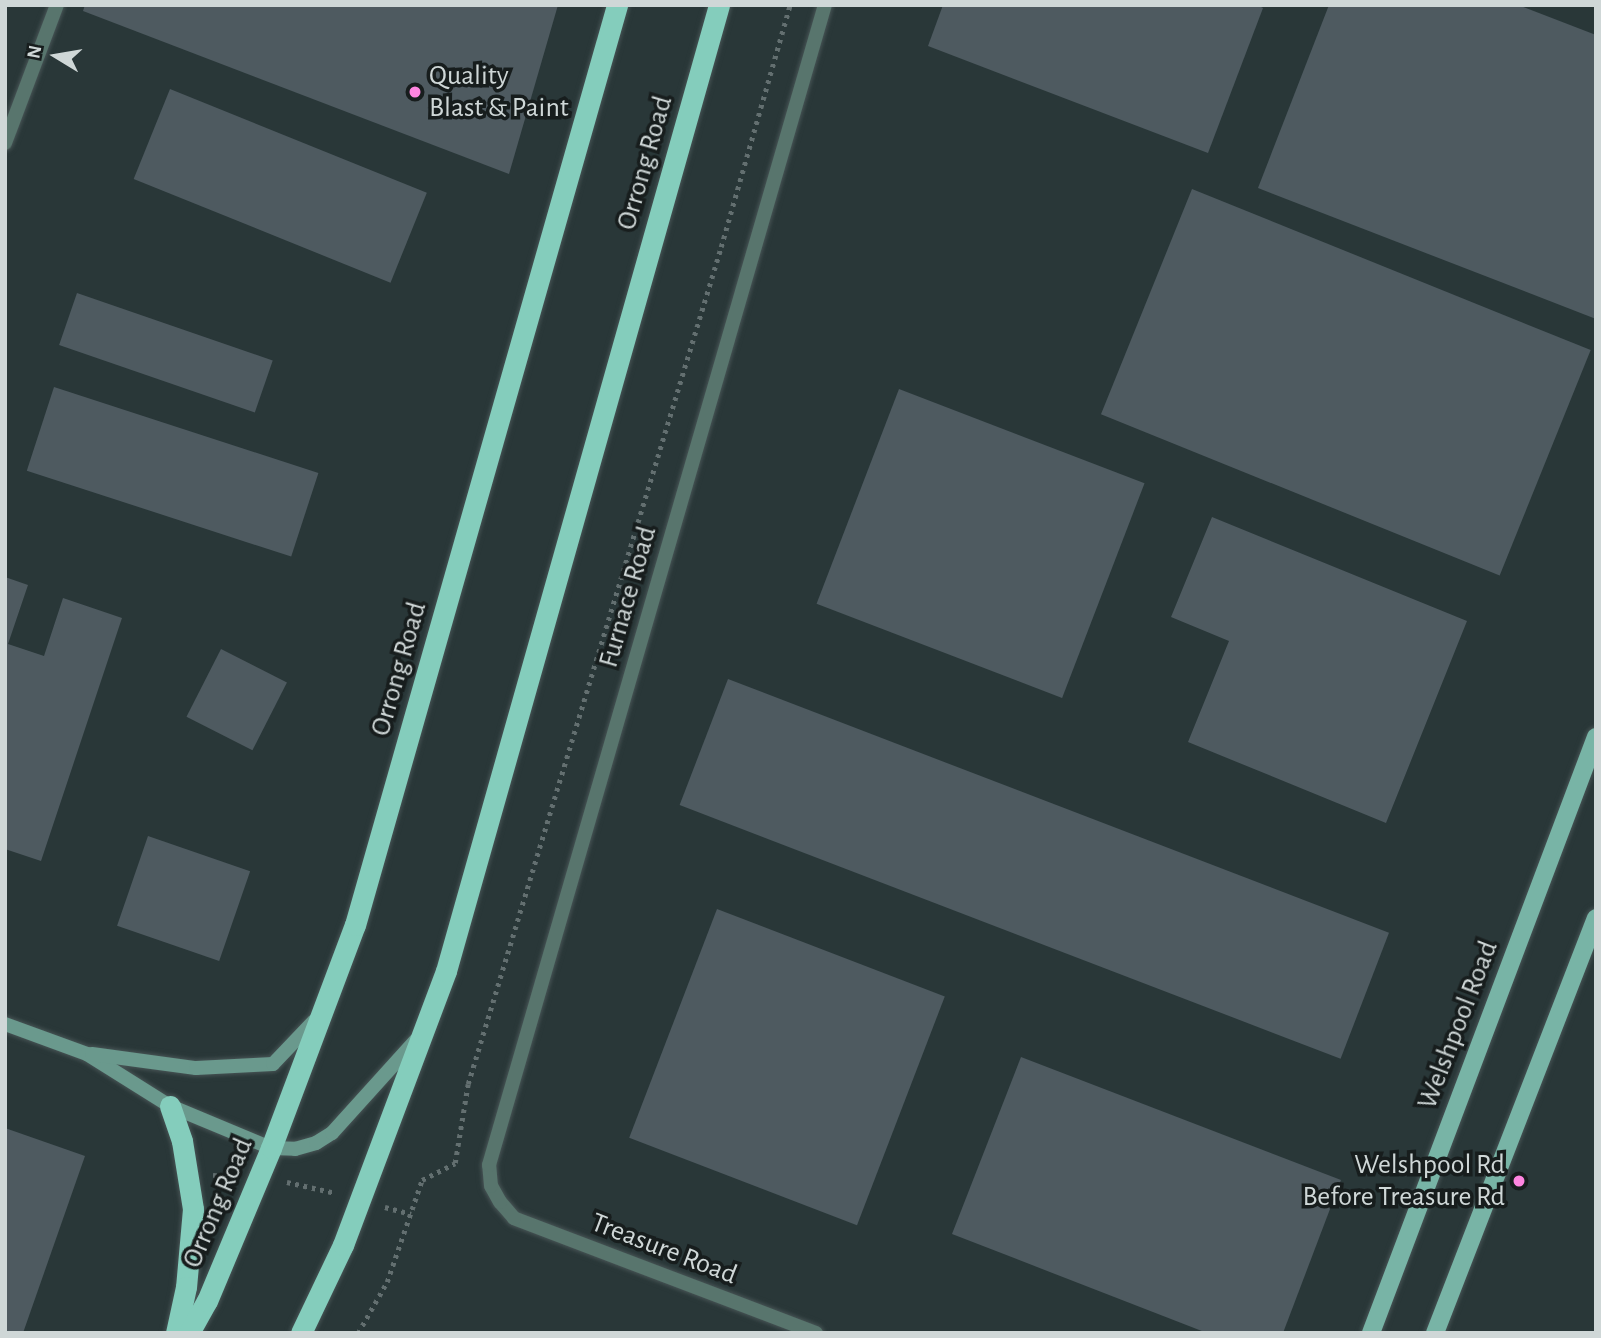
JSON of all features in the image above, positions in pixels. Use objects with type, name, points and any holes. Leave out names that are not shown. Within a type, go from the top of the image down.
[{"type":"highway","name":"Orrong Road","points":[[189,1333],[207,1301],[271,1148],[355,925],[617,5]]},
{"type":"highway","name":"Orrong Road","points":[[301,1333],[343,1245],[446,971],[719,5]]},
{"type":"highway","points":[[170,1106],[182,1141],[193,1209],[186,1287],[176,1333]]},
{"type":"main road","name":"Welshpool Road","points":[[1371,1333],[1596,737]]},
{"type":"main road","points":[[1435,1333],[1596,918]]},
{"type":"street","points":[[5,143],[57,5]]},
{"type":"street","name":"Furnace Road","points":[[500,1202],[491,1186],[489,1165],[495,1140],[825,5]]},
{"type":"street","points":[[87,1054],[196,1068],[273,1064],[324,1009]]},
{"type":"street","points":[[5,1024],[87,1054],[170,1106],[271,1148],[295,1149],[316,1143],[332,1132],[423,1031]]},
{"type":"street","name":"Treasure Road","points":[[500,1202],[514,1218],[535,1227],[816,1333]]},
{"type":"path","points":[[358,1333],[387,1282],[422,1180],[455,1163],[468,1084],[721,247],[790,5]]},
{"type":"path","points":[[188,1173],[297,1182],[411,1214]]},
{"type":"building","name":"Quality Blast & Paint","points":[[85,5],[558,5],[509,174],[83,11]]},
{"type":"building","points":[[943,5],[1257,5],[1263,8],[1208,153],[928,46]]},
{"type":"building","points":[[1329,5],[1518,5],[1596,35],[1596,319],[1258,188]]},
{"type":"building","points":[[170,89],[427,193],[390,283],[134,179]]},
{"type":"building","points":[[1192,189],[1591,350],[1500,575],[1101,414]]},
{"type":"building","points":[[77,293],[273,360],[255,412],[59,345]]},
{"type":"building","points":[[54,387],[318,473],[291,557],[27,471]]},
{"type":"building","points":[[899,389],[1145,483],[1062,698],[817,604]]},
{"type":"building","points":[[1212,517],[1467,621],[1386,823],[1188,742],[1229,641],[1171,617]]},
{"type":"building","points":[[5,577],[28,585],[8,644],[44,656],[63,598],[122,618],[41,861],[5,849]]},
{"type":"building","points":[[221,649],[287,683],[252,750],[186,717]]},
{"type":"building","points":[[728,679],[1389,933],[1341,1059],[680,805]]},
{"type":"building","points":[[148,836],[250,871],[219,961],[117,926]]},
{"type":"building","points":[[717,909],[945,996],[857,1225],[629,1138]]},
{"type":"building","points":[[1021,1057],[1341,1180],[1283,1333],[1207,1333],[952,1234]]},
{"type":"building","points":[[5,1128],[85,1156],[23,1333],[5,1333]]},
{"type":"place","name":"Quality Blast & Paint","points":[[415,92]]},
{"type":"place","name":"Welshpool Rd Before Treasure Rd","points":[[1519,1181]]}]
